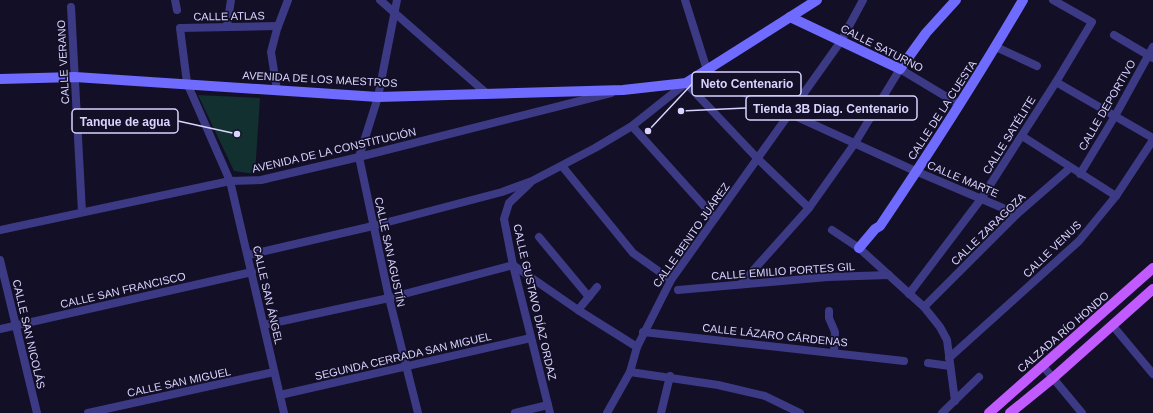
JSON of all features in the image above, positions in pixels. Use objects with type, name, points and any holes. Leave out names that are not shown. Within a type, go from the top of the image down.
[{"type":"main road","points":[[686,83],[817,0]]},
{"type":"main road","points":[[900,69],[926,33],[956,0]]},
{"type":"main road","name":"CALLE DE LA CUESTA","points":[[859,248],[874,229],[880,226],[960,105],[1023,0]]},
{"type":"main road","name":"CALLE SATURNO","points":[[790,17],[900,69]]},
{"type":"main road","name":"AVENIDA DE LOS MAESTROS","points":[[0,78],[75,77],[187,83],[378,97],[485,92],[623,90],[686,83]]},
{"type":"main road","name":"CALZADA RÍO HONDO","points":[[989,413],[1153,268]]},
{"type":"main road","points":[[1010,413],[1113,326],[1153,289]]},
{"type":"street","points":[[175,0],[177,10]]},
{"type":"street","points":[[227,26],[231,0]]},
{"type":"street","points":[[277,90],[271,52],[278,26],[288,0]]},
{"type":"street","points":[[380,0],[485,92]]},
{"type":"street","name":"CALLE SAN AGUSTÍN","points":[[396,0],[378,97],[359,157],[389,298],[418,413]]},
{"type":"street","points":[[686,0],[707,70]]},
{"type":"street","name":"CALLE BENITO JUÁREZ","points":[[607,413],[630,372],[637,347],[671,280],[841,41],[863,0]]},
{"type":"street","name":"CALLE SATÉLITE","points":[[909,294],[981,199],[1056,82],[1092,22],[1053,0]]},
{"type":"street","name":"CALLE VERANO","points":[[71,7],[82,212]]},
{"type":"street","name":"CALLE ATLAS","points":[[180,28],[278,26]]},
{"type":"street","name":"CALLE SAN ÁNGEL","points":[[180,28],[187,83],[230,181],[284,413]]},
{"type":"street","points":[[1114,35],[1151,57]]},
{"type":"street","points":[[996,47],[1037,66]]},
{"type":"street","name":"CALLE DEPORTIVO","points":[[1080,174],[1151,57],[1153,47]]},
{"type":"street","points":[[741,284],[809,208],[855,143],[900,69]]},
{"type":"street","name":"CALLE SATURNO","points":[[900,69],[960,105]]},
{"type":"street","name":"CALLE MARTE","points":[[707,70],[725,84],[915,171],[1018,214]]},
{"type":"street","points":[[1056,82],[1153,139]]},
{"type":"street","points":[[248,255],[374,226],[502,192],[532,181],[562,166],[632,126],[686,83],[758,159],[809,208]]},
{"type":"street","name":"AVENIDA DE LA CONSTITUCIÓN","points":[[0,230],[230,181],[261,180],[359,157],[623,90]]},
{"type":"street","points":[[632,126],[715,218]]},
{"type":"street","points":[[1022,136],[1116,196]]},
{"type":"street","name":"CALLE VENUS","points":[[950,362],[1079,241],[1116,196],[1153,139]]},
{"type":"street","points":[[562,166],[633,253],[671,280]]},
{"type":"street","name":"CALLE ZARAGOZA","points":[[924,307],[1018,214],[1070,168]]},
{"type":"street","name":"CALLE GUSTAVO DÍAZ ORDAZ","points":[[532,181],[509,203],[504,219],[513,265],[549,409]]},
{"type":"street","points":[[832,230],[859,248],[924,307],[940,327],[947,340],[955,401]]},
{"type":"street","points":[[539,237],[589,297]]},
{"type":"street","name":"CALLE SAN NICOLÁS","points":[[0,260],[37,413]]},
{"type":"street","points":[[264,326],[389,298],[513,265],[578,310],[637,347]]},
{"type":"street","name":"CALLE SAN FRANCISCO","points":[[0,330],[252,272]]},
{"type":"street","name":"CALLE EMILIO PORTES GIL","points":[[678,290],[828,277],[889,275]]},
{"type":"street","points":[[578,310],[597,287]]},
{"type":"street","points":[[829,311],[829,318],[835,332],[834,353]]},
{"type":"street","points":[[1113,326],[1153,374]]},
{"type":"street","name":"CALLE LÁZARO CÁRDENAS","points":[[644,332],[904,361]]},
{"type":"street","name":"SEGUNDA CERRADA SAN MIGUEL","points":[[280,395],[531,338]]},
{"type":"street","points":[[928,364],[950,362]]},
{"type":"street","points":[[1043,366],[1082,413]]},
{"type":"street","name":"CALLE SAN MIGUEL","points":[[88,413],[274,372]]},
{"type":"street","points":[[630,372],[670,376],[765,396],[800,413]]},
{"type":"street","points":[[661,413],[670,376]]},
{"type":"street","points":[[942,413],[979,378]]},
{"type":"street","points":[[514,413],[549,409]]},
{"type":"green space","points":[[198,95],[260,98],[255,174],[234,171]]},
{"type":"place","name":"Tienda 3B Diag. Centenario","points":[[681,111]]},
{"type":"place","name":"Neto Centenario","points":[[648,131]]},
{"type":"place","name":"Tanque de agua","points":[[237,134]]}]
